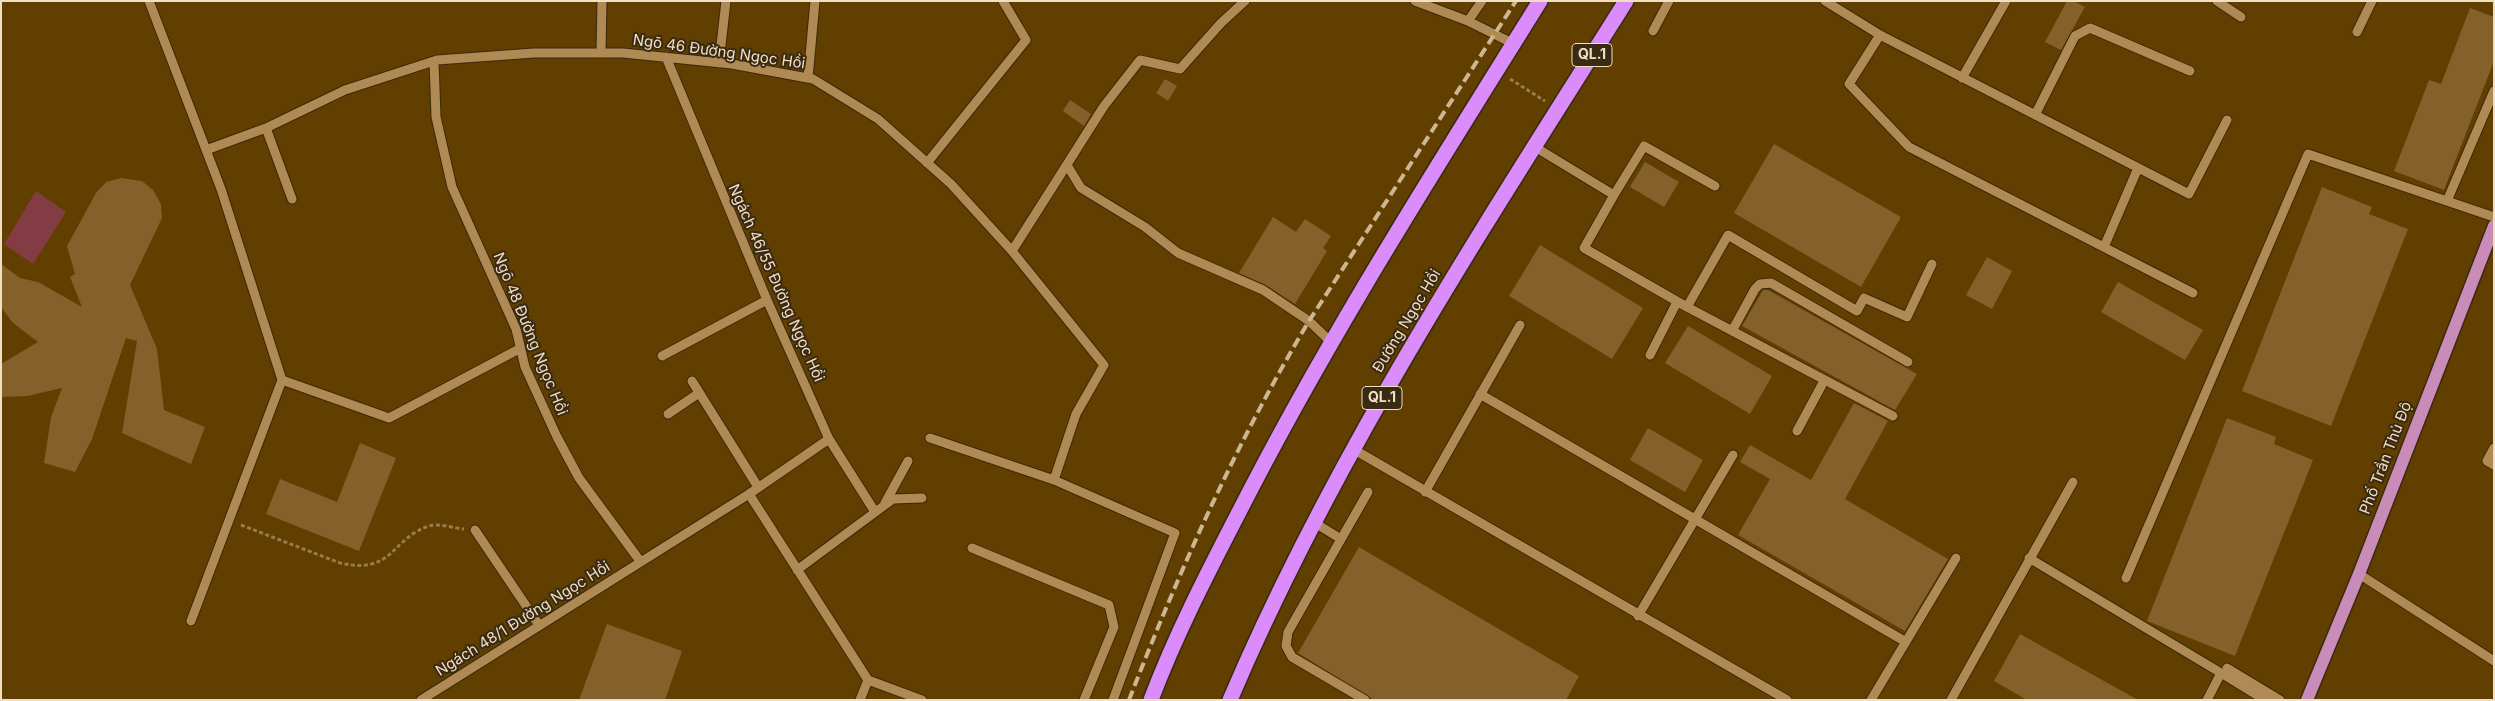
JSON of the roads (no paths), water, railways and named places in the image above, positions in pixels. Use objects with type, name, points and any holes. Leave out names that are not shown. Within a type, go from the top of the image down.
[{"type":"highway","points":[[1156,698],[1218,553],[1285,421],[1331,342],[1540,1]]},
{"type":"highway","name":"Đường Ngọc Hồi","points":[[1230,700],[1248,657],[1353,449],[1423,328],[1626,1]]},
{"type":"main road","name":"Phố Trần Thủ Độ","points":[[2307,700],[2359,574],[2494,226]]},
{"type":"street","points":[[149,1],[206,150],[282,380],[191,621]]},
{"type":"street","points":[[601,52],[602,1]]},
{"type":"street","points":[[719,63],[726,1]]},
{"type":"street","points":[[808,78],[815,1]]},
{"type":"street","points":[[927,163],[1026,40],[1003,1]]},
{"type":"street","points":[[1415,1],[1468,22],[1514,44]]},
{"type":"street","points":[[1468,22],[1482,1]]},
{"type":"street","points":[[1653,31],[1669,1]]},
{"type":"street","points":[[1825,1],[1880,35],[2188,194],[2227,120]]},
{"type":"street","points":[[1962,78],[2006,1]]},
{"type":"street","points":[[2217,1],[2241,17]]},
{"type":"street","points":[[2357,32],[2372,1]]},
{"type":"street","points":[[1012,251],[1104,106],[1140,60],[1180,69],[1220,23],[1243,2]]},
{"type":"street","points":[[2035,115],[2075,36],[2090,28],[2190,71]]},
{"type":"street","points":[[1880,35],[1849,84],[1909,147],[2193,293]]},
{"type":"street","name":"Ngõ 46 Đường Ngọc Hồi","points":[[206,150],[266,128],[345,90],[434,61],[534,53],[601,52],[719,63],[813,78],[878,119],[951,184],[1012,251],[1104,365],[1076,414],[1054,480]]},
{"type":"street","name":"Ngách 46/55 Đường Ngọc Hồi","points":[[666,57],[767,300],[829,439],[875,512]]},
{"type":"street","name":"Ngõ 48 Đường Ngọc Hồi","points":[[434,61],[436,117],[452,187],[516,328],[525,367],[557,438],[579,478],[640,561]]},
{"type":"street","points":[[2447,201],[2494,91]]},
{"type":"street","points":[[266,128],[292,199]]},
{"type":"street","points":[[1715,186],[1644,146],[1584,248],[1686,307],[1893,416]]},
{"type":"street","points":[[1534,147],[1614,195]]},
{"type":"street","points":[[2126,578],[2308,154],[2494,216]]},
{"type":"street","points":[[1067,165],[1081,188],[1145,227],[1178,253],[1263,290],[1309,321],[1331,342]]},
{"type":"street","points":[[2104,247],[2138,168]]},
{"type":"street","points":[[1686,307],[1728,235],[1857,311],[1864,298],[1907,317],[1932,264]]},
{"type":"street","points":[[1732,332],[1755,289],[1765,283],[1771,284],[1908,362]]},
{"type":"street","points":[[662,356],[767,300]]},
{"type":"street","points":[[1650,356],[1678,302]]},
{"type":"street","points":[[1425,492],[1520,325]]},
{"type":"street","points":[[282,380],[345,404],[389,418],[521,348]]},
{"type":"street","points":[[692,381],[758,487]]},
{"type":"street","points":[[1797,431],[1824,381]]},
{"type":"street","points":[[668,414],[699,393]]},
{"type":"street","points":[[1480,394],[1906,642]]},
{"type":"street","points":[[930,438],[1054,480],[1175,533],[1113,700]]},
{"type":"street","points":[[640,561],[749,494],[829,439]]},
{"type":"street","points":[[2494,448],[2486,460],[2494,465]]},
{"type":"street","points":[[1353,449],[1638,616],[1787,700]]},
{"type":"street","points":[[1638,616],[1733,455]]},
{"type":"street","points":[[884,504],[908,461]]},
{"type":"street","points":[[1950,700],[2073,482]]},
{"type":"street","points":[[1366,700],[1292,657],[1286,646],[1288,632],[1368,492]]},
{"type":"street","points":[[749,494],[868,680],[922,700]]},
{"type":"street","points":[[797,570],[884,504],[893,499],[922,498]]},
{"type":"street","points":[[1315,522],[1341,539]]},
{"type":"street","points":[[475,530],[539,625]]},
{"type":"street","points":[[972,548],[1108,605],[1114,628],[1084,700]]},
{"type":"street","points":[[1871,700],[1956,558]]},
{"type":"street","points":[[2029,558],[2280,700]]},
{"type":"street","name":"Ngách 48/1 Đường Ngọc Hồi","points":[[421,700],[640,561]]},
{"type":"street","points":[[2359,574],[2494,661]]},
{"type":"street","points":[[2207,700],[2224,670]]},
{"type":"street","points":[[2224,670],[2265,700]]},
{"type":"street","points":[[860,700],[868,680]]},
{"type":"railway","points":[[1129,700],[1189,554],[1211,506],[1283,366],[1309,321],[1516,1]]}]
